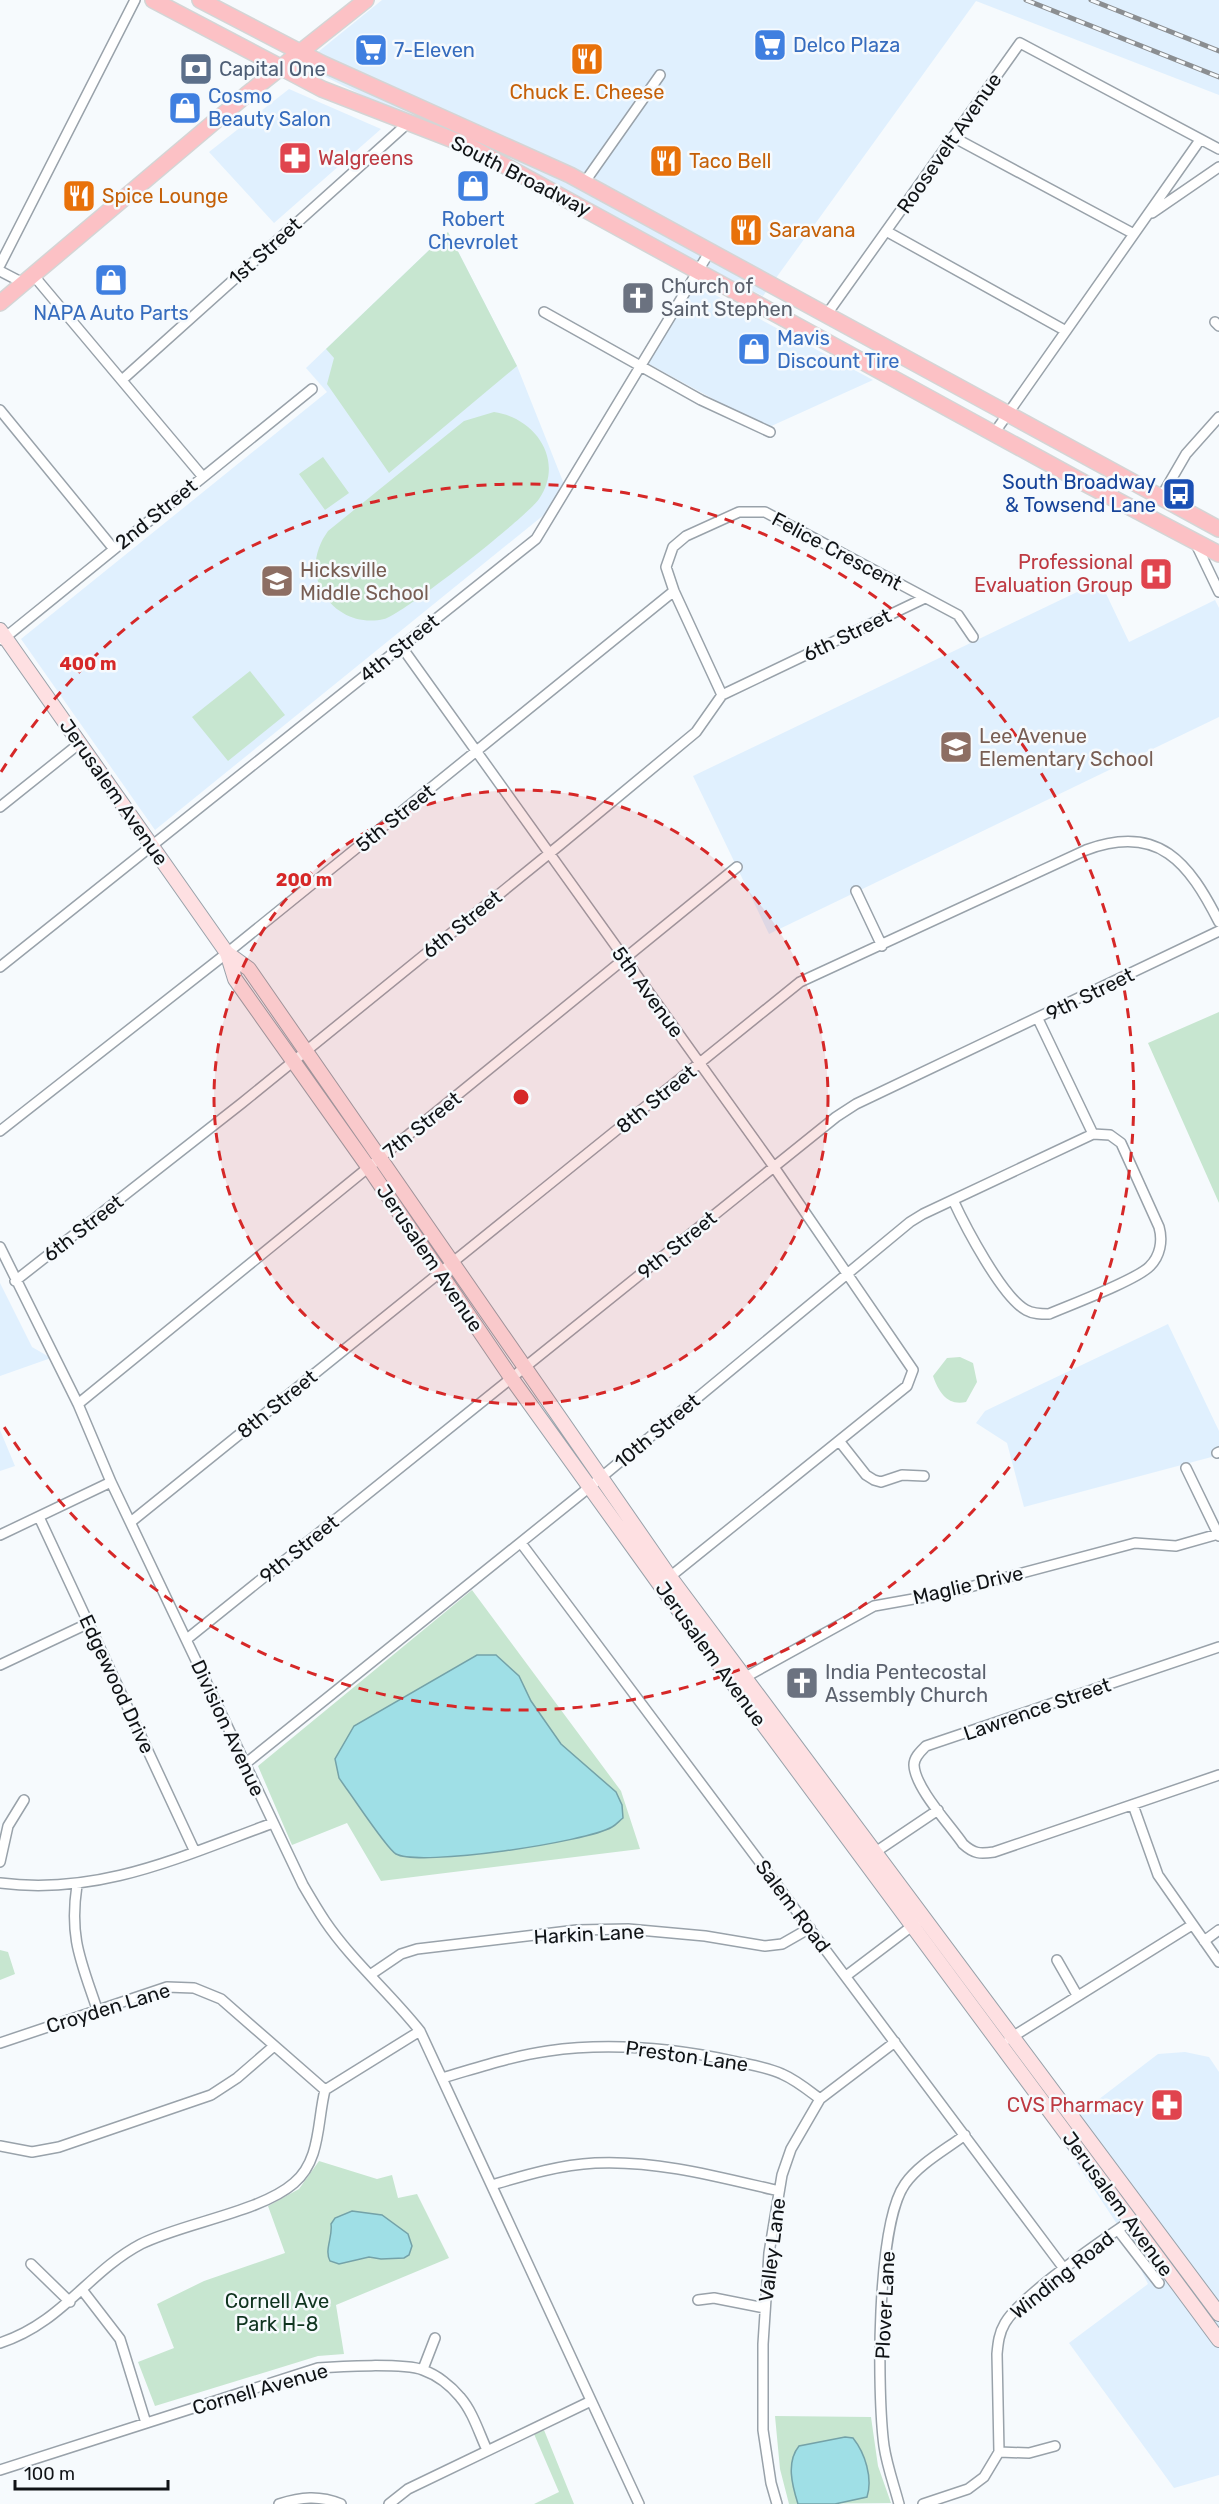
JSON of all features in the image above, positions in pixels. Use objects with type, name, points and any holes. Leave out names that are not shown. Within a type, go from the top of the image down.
[{"type":"main road","name":"South Broadway","points":[[153,0],[584,183],[1219,529]]},
{"type":"main road","name":"South Broadway","points":[[200,0],[292,59],[322,89],[469,146],[995,432],[1088,485],[1219,554]]},
{"type":"main road","points":[[0,303],[366,0]]},
{"type":"main road","name":"Jerusalem Avenue","points":[[2,636],[227,953],[235,979],[369,1168],[512,1379],[590,1486],[665,1581],[739,1681],[863,1860],[918,1922],[1012,2037],[1217,2308]]},
{"type":"main road","name":"Jerusalem Avenue","points":[[227,953],[249,969],[381,1158],[601,1477],[665,1581]]},
{"type":"main road","name":"Jerusalem Avenue","points":[[739,1681],[876,1852],[918,1922],[999,2045],[1123,2226],[1219,2340]]},
{"type":"street","points":[[0,265],[135,0]]},
{"type":"street","name":"Roosevelt Avenue","points":[[827,314],[1020,43],[1200,141]]},
{"type":"street","points":[[584,183],[660,75]]},
{"type":"street","name":"1st Street","points":[[122,380],[408,123]]},
{"type":"street","points":[[953,137],[1134,234]]},
{"type":"street","points":[[995,432],[1200,141],[1219,149]]},
{"type":"street","points":[[1147,216],[1219,167]]},
{"type":"street","points":[[886,231],[1066,331]]},
{"type":"street","name":"4th Street","points":[[0,967],[536,539],[710,251]]},
{"type":"street","points":[[0,271],[29,280],[122,380],[203,477]]},
{"type":"street","points":[[544,312],[702,399],[770,432]]},
{"type":"street","name":"2nd Street","points":[[2,636],[312,388]]},
{"type":"street","points":[[0,411],[113,548]]},
{"type":"street","points":[[1161,497],[1186,454],[1219,417]]},
{"type":"street","name":"Felice Crescent","points":[[722,695],[674,591],[666,567],[673,547],[686,536],[739,512],[765,512],[958,615],[974,637]]},
{"type":"street","points":[[1194,539],[1219,592]]},
{"type":"street","name":"5th Street","points":[[0,1131],[227,953],[674,591]]},
{"type":"street","name":"6th Street","points":[[15,1281],[242,1103],[292,1059],[549,854],[696,732],[722,695],[925,598]]},
{"type":"street","name":"5th Avenue","points":[[401,646],[774,1167],[914,1370],[907,1386],[840,1442]]},
{"type":"street","points":[[0,807],[80,743]]},
{"type":"street","name":"8th Street","points":[[132,1521],[800,982],[1086,850],[1118,841],[1147,844],[1174,857],[1192,874],[1219,922]]},
{"type":"street","name":"7th Street","points":[[78,1404],[737,867]]},
{"type":"street","points":[[856,891],[882,946]]},
{"type":"street","name":"9th Street","points":[[187,1639],[774,1167],[856,1104],[1219,931]]},
{"type":"street","points":[[953,1200],[969,1236],[1014,1300],[1025,1310],[1037,1314],[1049,1314],[1146,1269],[1159,1252],[1159,1227],[1121,1143],[1110,1135],[1093,1134],[1038,1019]]},
{"type":"street","name":"10th Street","points":[[245,1764],[521,1543],[910,1222],[1093,1134]]},
{"type":"street","name":"Division Avenue","points":[[0,1248],[78,1404],[111,1482],[132,1521],[303,1885],[325,1922],[370,1975],[396,2000],[420,2031],[492,2185]]},
{"type":"street","points":[[665,1581],[840,1442],[866,1475],[874,1480],[881,1482],[902,1475],[924,1476]]},
{"type":"street","points":[[1186,1468],[1219,1535]]},
{"type":"street","points":[[0,1535],[111,1482]]},
{"type":"street","name":"Edgewood Drive","points":[[39,1516],[195,1852]]},
{"type":"street","name":"Maglie Drive","points":[[739,1681],[874,1606],[947,1593],[1135,1543],[1176,1546],[1219,1535]]},
{"type":"street","name":"Salem Road","points":[[521,1543],[1065,2270]]},
{"type":"street","points":[[0,1665],[89,1623]]},
{"type":"street","name":"Lawrence Street","points":[[938,1810],[921,1787],[914,1764],[917,1755],[926,1746],[1219,1647]]},
{"type":"street","points":[[863,1860],[938,1810],[963,1844],[970,1851],[981,1854],[994,1852],[1219,1775]]},
{"type":"street","points":[[0,1862],[8,1826],[24,1800]]},
{"type":"street","points":[[1133,1805],[1158,1875],[1219,1962]]},
{"type":"street","points":[[0,1883],[26,1886],[77,1885],[125,1875],[273,1823]]},
{"type":"street","points":[[77,1885],[73,1928],[75,1944],[97,2009]]},
{"type":"street","points":[[846,1976],[918,1922]]},
{"type":"street","points":[[999,2045],[1192,1925]]},
{"type":"street","name":"Harkin Lane","points":[[370,1975],[401,1954],[417,1949],[577,1930],[654,1930],[765,1946],[792,1940],[810,1928]]},
{"type":"street","points":[[1204,1941],[1219,1930]]},
{"type":"street","points":[[1057,1960],[1077,1995]]},
{"type":"street","name":"Croyden Lane","points":[[0,2043],[167,1987],[194,1988],[221,2000],[325,2090]]},
{"type":"street","points":[[0,2343],[24,2335],[50,2319],[113,2262],[140,2245],[274,2196],[294,2183],[314,2151],[325,2090],[420,2031]]},
{"type":"street","name":"Valley Lane","points":[[777,2504],[771,2483],[764,2430],[765,2308],[769,2253],[780,2191],[791,2150],[820,2099],[895,2042]]},
{"type":"street","points":[[0,2146],[32,2152],[59,2146],[211,2095],[237,2078],[274,2046]]},
{"type":"street","name":"Preston Lane","points":[[442,2078],[504,2060],[548,2051],[612,2046],[640,2047],[695,2053],[770,2069],[794,2080],[820,2099]]},
{"type":"street","name":"Plover Lane","points":[[899,2504],[884,2447],[881,2411],[881,2323],[888,2244],[895,2210],[906,2183],[920,2168],[965,2135]]},
{"type":"street","points":[[639,2504],[492,2185],[560,2167],[634,2163],[694,2172],[780,2191]]},
{"type":"street","name":"Winding Road","points":[[999,2452],[997,2354],[1001,2332],[1015,2310],[1123,2226]]},
{"type":"street","name":"Jerusalem Avenue","points":[[1123,2226],[1159,2283]]},
{"type":"street","points":[[31,2264],[70,2302]]},
{"type":"street","points":[[83,2291],[120,2339],[146,2423]]},
{"type":"street","points":[[698,2300],[714,2298],[765,2308]]},
{"type":"street","points":[[1200,2316],[1217,2308]]},
{"type":"street","points":[[435,2338],[423,2369],[442,2380],[460,2397],[488,2450]]},
{"type":"street","name":"Cornell Avenue","points":[[0,2469],[318,2368],[340,2366],[423,2369]]},
{"type":"street","points":[[389,2504],[408,2489],[591,2401]]},
{"type":"street","points":[[923,2504],[968,2489],[984,2477],[999,2452],[1029,2453],[1055,2446]]},
{"type":"street","points":[[279,2504],[302,2497],[341,2504]]},
{"type":"shaded area","points":[[382,0],[1219,0],[1219,95],[976,1],[763,296],[302,65]]},
{"type":"shaded area","points":[[289,89],[381,129],[274,223],[209,152]]},
{"type":"shaded area","name":"Hicksville Middle School","points":[[448,232],[517,366],[564,484],[545,514],[155,830],[21,639],[327,392],[306,368]]},
{"type":"shaded area","points":[[695,284],[873,380],[767,428],[647,363]]},
{"type":"shaded area","name":"Lee Avenue Elementary School","points":[[1100,581],[1129,642],[1215,600],[1219,608],[1219,717],[769,934],[693,776]]},
{"type":"shaded area","points":[[0,1283],[32,1347],[51,1358],[0,1376]]},
{"type":"shaded area","points":[[1168,1324],[1219,1431],[1219,1455],[1024,1507],[1007,1443],[976,1423],[985,1411]]},
{"type":"shaded area","points":[[0,1430],[15,1466],[0,1471]]},
{"type":"shaded area","points":[[1185,2052],[1209,2057],[1219,2072],[1219,2475],[1174,2488],[1069,2343],[1148,2284],[1123,2233],[1056,2132],[1158,2054]]},
{"type":"green space","points":[[448,232],[517,366],[389,473],[327,384],[334,358],[326,349]]},
{"type":"green space","points":[[494,412],[522,423],[534,432],[542,444],[549,470],[546,485],[539,499],[513,524],[438,584],[384,619],[357,619],[333,606],[322,591],[316,576],[317,553],[328,531],[464,421]]},
{"type":"green space","points":[[323,457],[349,493],[325,510],[299,474]]},
{"type":"green space","points":[[250,671],[285,715],[228,761],[192,717]]},
{"type":"green space","points":[[1219,1012],[1219,1203],[1148,1043]]},
{"type":"green space","points":[[960,1357],[973,1363],[977,1382],[966,1402],[960,1403],[945,1397],[933,1376],[947,1358]]},
{"type":"green space","points":[[472,1590],[621,1791],[640,1849],[381,1881],[347,1823],[292,1845],[258,1766]]},
{"type":"green space","points":[[0,1950],[8,1952],[15,1974],[0,1980]]},
{"type":"green space","name":"Cornell Ave Park H-8","points":[[319,2161],[377,2179],[392,2175],[398,2198],[417,2194],[449,2258],[336,2305],[344,2354],[318,2356],[155,2406],[138,2362],[174,2348],[157,2304],[204,2281],[285,2253],[268,2206],[299,2189]]},
{"type":"green space","points":[[775,2416],[871,2417],[878,2466],[891,2503],[789,2504],[780,2469]]},
{"type":"green space","points":[[544,2430],[574,2504],[534,2504],[559,2492],[534,2434]]},
{"type":"water","points":[[477,1655],[496,1655],[519,1676],[531,1701],[561,1744],[616,1792],[622,1805],[623,1818],[615,1825],[597,1833],[539,1846],[468,1855],[411,1857],[396,1854],[386,1843],[339,1778],[335,1759],[354,1726]]},
{"type":"water","points":[[352,2211],[382,2215],[408,2234],[412,2246],[409,2255],[404,2258],[369,2257],[339,2264],[330,2261],[328,2252],[331,2224],[335,2218]]},
{"type":"water","points":[[845,2437],[853,2438],[864,2458],[869,2482],[867,2497],[835,2504],[798,2504],[792,2482],[791,2466],[799,2446]]},
{"type":"railway","points":[[1026,0],[1219,77]]},
{"type":"railway","points":[[1091,0],[1219,51]]},
{"type":"place","name":"Delco Plaza","points":[[770,45]]},
{"type":"place","name":"7-Eleven","points":[[371,50]]},
{"type":"place","name":"Chuck E. Cheese","points":[[587,59]]},
{"type":"place","name":"Capital One","points":[[196,69]]},
{"type":"place","name":"Cosmo Beauty Salon","points":[[185,108]]},
{"type":"place","name":"Walgreens","points":[[295,158]]},
{"type":"place","name":"Taco Bell","points":[[666,161]]},
{"type":"place","name":"Robert Chevrolet","points":[[473,186]]},
{"type":"place","name":"Spice Lounge","points":[[79,196]]},
{"type":"place","name":"Saravana","points":[[746,230]]},
{"type":"place","name":"NAPA Auto Parts","points":[[111,280]]},
{"type":"place","name":"Church of Saint Stephen","points":[[638,298]]},
{"type":"place","name":"Mavis Discount Tire","points":[[754,349]]},
{"type":"place","name":"South Broadway & Towsend Lane","points":[[1179,494]]},
{"type":"place","name":"Professional Evaluation Group","points":[[1156,574]]},
{"type":"place","name":"Hicksville Middle School","points":[[277,581]]},
{"type":"place","name":"Lee Avenue Elementary School","points":[[956,747]]},
{"type":"place","name":"India Pentecostal Assembly Church","points":[[802,1683]]},
{"type":"place","name":"CVS Pharmacy","points":[[1167,2105]]}]
